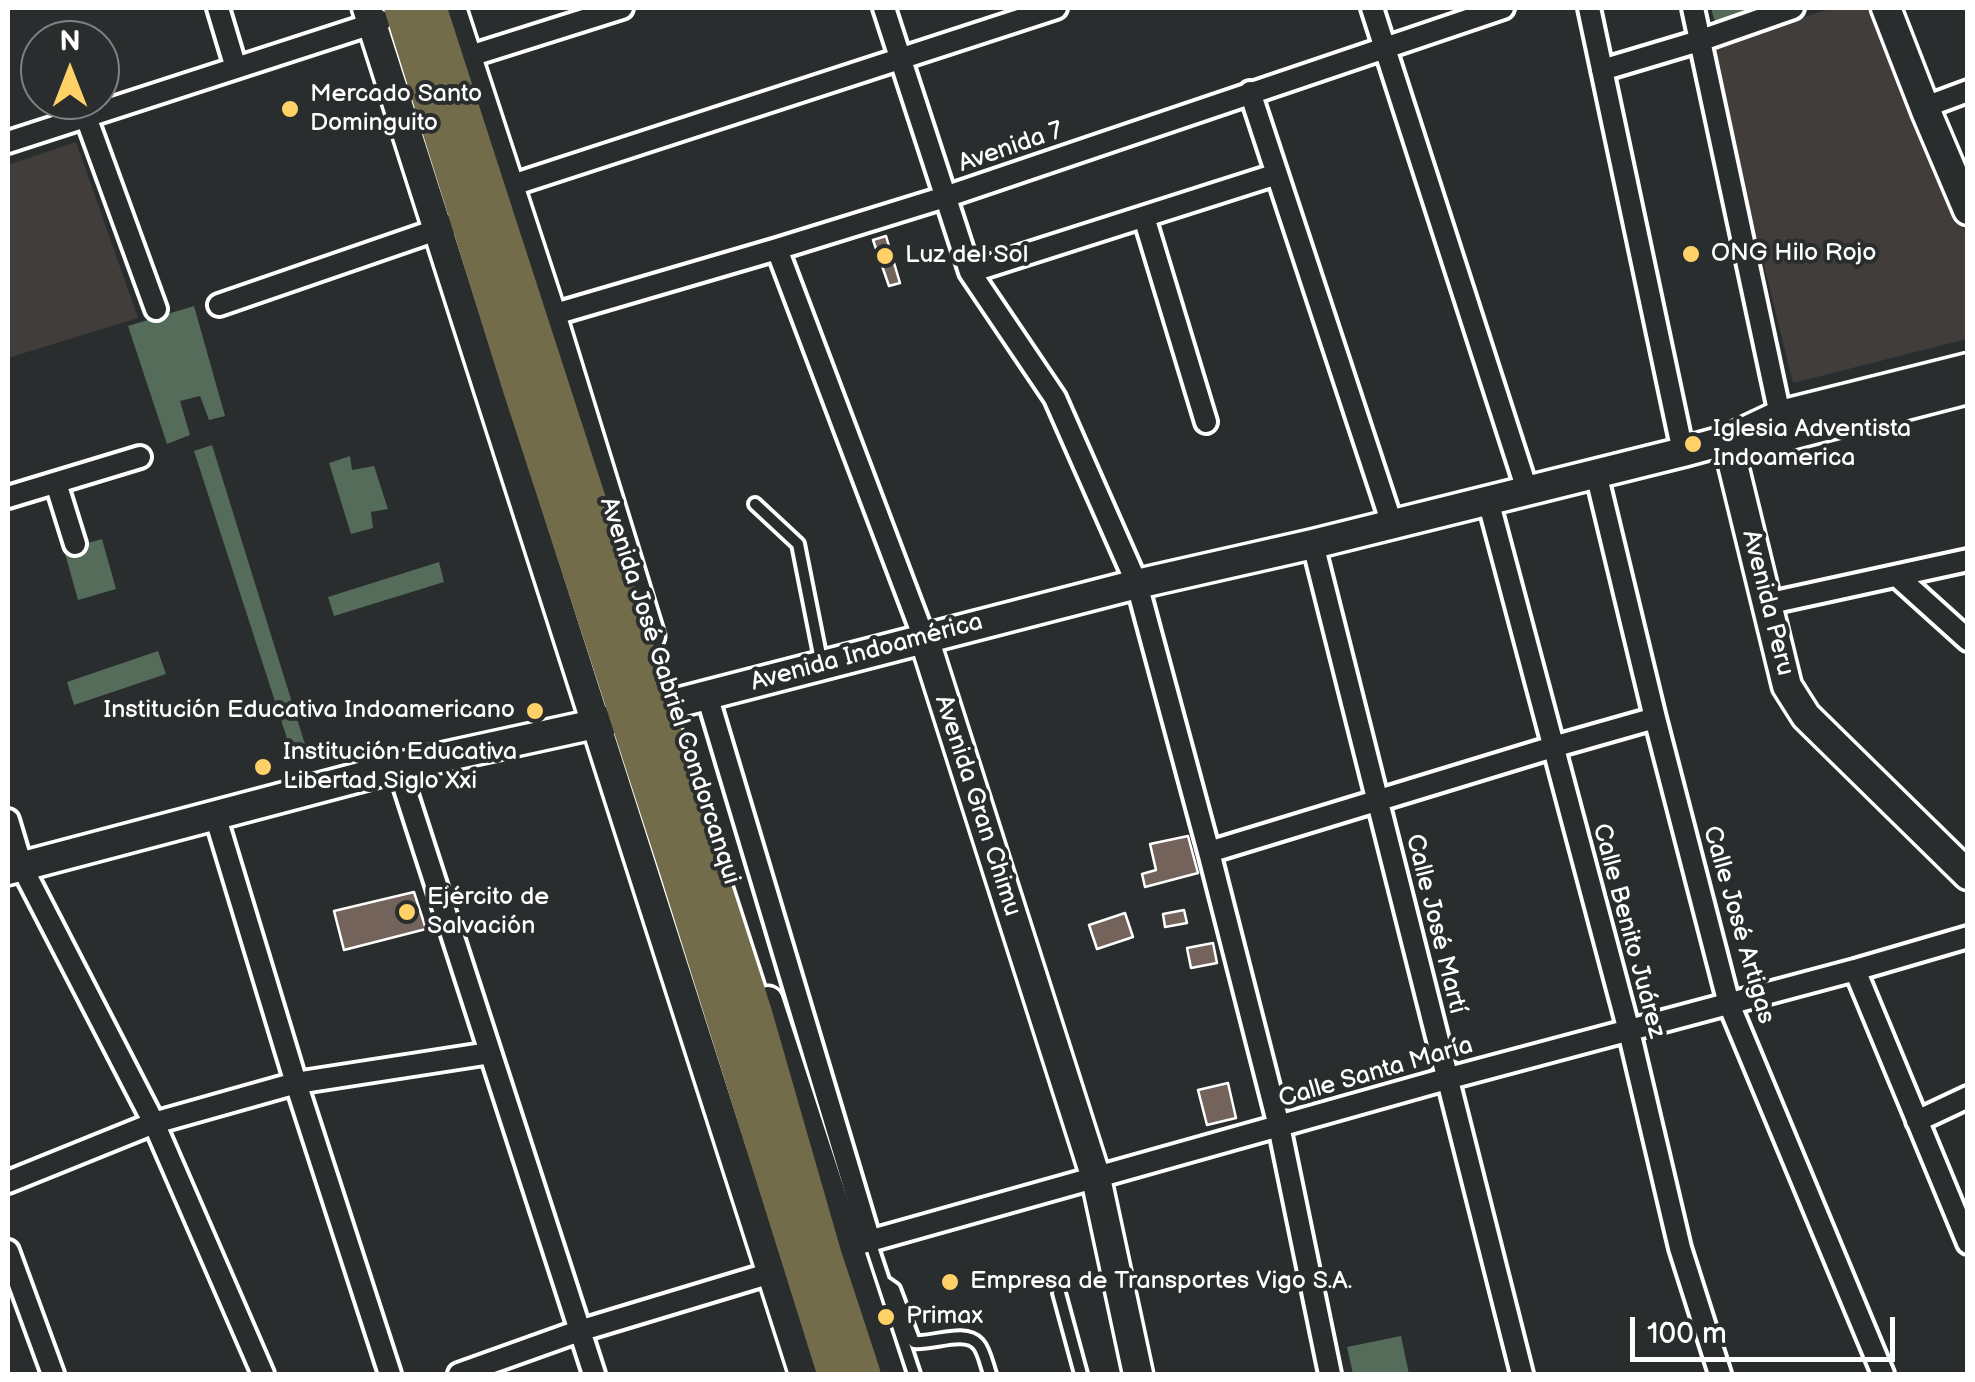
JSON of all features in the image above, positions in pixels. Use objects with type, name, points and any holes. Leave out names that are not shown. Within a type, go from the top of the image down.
[{"type":"highway","name":"Avenida José Gabriel Condorcanqui","points":[[399,11],[456,60],[476,207],[520,387],[637,713],[755,1015],[823,1256],[863,1374]]},
{"type":"highway","name":"Avenida José Gabriel Condorcanqui","points":[[399,11],[476,207],[541,318],[637,713]]},
{"type":"highway","name":"Avenida José Gabriel Condorcanqui","points":[[823,1256],[836,1374]]},
{"type":"street","points":[[218,8],[236,68]]},
{"type":"street","name":"Avenida José Gabriel Condorcanqui","points":[[450,8],[456,60]]},
{"type":"street","points":[[456,60],[590,12],[622,8]]},
{"type":"street","points":[[884,8],[970,272],[1055,398],[1137,584],[1279,1126],[1330,1374]]},
{"type":"street","points":[[218,305],[476,207],[901,58],[1056,8]]},
{"type":"street","points":[[1372,8],[1526,490]]},
{"type":"street","name":"Avenida 7","points":[[541,318],[945,197],[1503,8]]},
{"type":"street","points":[[1589,8],[1683,452]]},
{"type":"street","points":[[1693,8],[1780,415]]},
{"type":"street","points":[[1602,70],[1792,8]]},
{"type":"street","points":[[1886,8],[1932,104],[1968,163]]},
{"type":"street","points":[[1906,8],[1932,104],[1968,210]]},
{"type":"street","points":[[120,106],[399,11]]},
{"type":"street","points":[[1932,104],[1968,91]]},
{"type":"street","points":[[1250,92],[1392,524]]},
{"type":"street","points":[[8,142],[77,120]]},
{"type":"street","points":[[87,120],[156,309]]},
{"type":"street","points":[[970,272],[1277,174]]},
{"type":"street","points":[[1144,218],[1206,422]]},
{"type":"street","name":"Avenida Gran Chimu","points":[[777,249],[924,638],[1096,1178],[1138,1374]]},
{"type":"street","name":"Avenida Indoamérica","points":[[15,869],[398,767],[637,713],[1137,584],[1683,452],[1726,440],[1780,415],[1968,368]]},
{"type":"street","name":"Avenida Indoamérica","points":[[1726,440],[1783,436],[1968,390]]},
{"type":"street","name":"Avenida Peru","points":[[1726,440],[1787,686],[1806,716],[1968,875]]},
{"type":"street","points":[[8,498],[140,457]]},
{"type":"street","name":"Calle José Artigas","points":[[1596,473],[1730,1004],[1883,1374]]},
{"type":"street","points":[[56,483],[75,544]]},
{"type":"street","name":"Calle Benito Juárez","points":[[1488,500],[1629,1030],[1680,1248],[1720,1374]]},
{"type":"street","name":"Calle José Martí","points":[[1313,544],[1522,1374]]},
{"type":"street","points":[[1766,604],[1968,560]]},
{"type":"street","points":[[1898,577],[1968,640]]},
{"type":"street","points":[[707,694],[823,1256]]},
{"type":"street","name":"Avenida José Gabriel Condorcanqui","points":[[637,713],[823,1256],[890,1374]]},
{"type":"street","points":[[1209,852],[1655,718]]},
{"type":"street","points":[[398,767],[594,1374]]},
{"type":"street","points":[[215,815],[296,1084],[390,1374]]},
{"type":"street","points":[[8,820],[15,869],[154,1123],[263,1374]]},
{"type":"street","name":"Calle Santa María","points":[[459,1374],[823,1256],[1446,1079],[1968,937]]},
{"type":"street","points":[[1855,970],[1968,1243]]},
{"type":"street","points":[[8,1182],[154,1123],[296,1084],[490,1053]]},
{"type":"street","points":[[1917,1121],[1968,1097]]},
{"type":"street","points":[[8,1251],[54,1374]]},
{"type":"street","name":"Avenida José Gabriel Condorcanqui","points":[[804,1374],[823,1256]]},
{"type":"lane","points":[[756,504],[798,544],[822,666]]},
{"type":"lane","points":[[823,1256],[894,1288],[914,1342],[928,1344],[965,1336],[978,1344],[990,1374]]},
{"type":"lane","points":[[884,1282],[914,1374]]},
{"type":"lane","points":[[1060,1293],[1080,1374]]},
{"type":"shaded area","points":[[1832,8],[1886,8],[1967,239],[1967,339],[1793,383],[1713,47]]},
{"type":"shaded area","points":[[76,142],[138,318],[8,358],[8,165]]},
{"type":"green space","points":[[1711,8],[1765,8],[1716,26]]},
{"type":"green space","points":[[194,306],[225,416],[209,420],[200,396],[180,401],[190,435],[167,444],[128,326]]},
{"type":"green space","points":[[212,445],[308,754],[294,760],[194,451]]},
{"type":"green space","points":[[350,456],[352,470],[374,466],[388,509],[371,512],[373,528],[351,534],[329,463]]},
{"type":"green space","points":[[102,539],[116,589],[78,600],[64,550]]},
{"type":"green space","points":[[439,562],[444,582],[334,616],[328,597]]},
{"type":"green space","points":[[158,651],[166,674],[74,705],[67,682]]},
{"type":"green space","points":[[1401,1336],[1409,1374],[1353,1374],[1347,1347]]},
{"type":"building","name":"Luz del Sol","points":[[886,236],[900,283],[889,286],[873,240]]},
{"type":"building","points":[[1188,836],[1198,873],[1145,887],[1142,874],[1156,870],[1150,844]]},
{"type":"building","points":[[414,892],[426,929],[344,950],[334,911]]},
{"type":"building","points":[[1184,910],[1187,923],[1165,927],[1163,914]]},
{"type":"building","points":[[1125,913],[1133,937],[1097,949],[1089,925]]},
{"type":"building","points":[[1213,943],[1217,963],[1191,968],[1187,948]]},
{"type":"building","points":[[1228,1083],[1236,1118],[1207,1125],[1198,1090]]},
{"type":"place","name":"Mercado Santo Dominguito","points":[[290,109]]},
{"type":"place","name":"ONG Hilo Rojo","points":[[1691,254]]},
{"type":"place","name":"Luz del Sol","points":[[885,256]]},
{"type":"place","name":"Iglesia Adventista Indoamerica","points":[[1693,444]]},
{"type":"place","name":"Institución Educativa Indoamericano","points":[[535,711]]},
{"type":"place","name":"Institución Educativa Libertad Siglo Xxi","points":[[263,767]]},
{"type":"place","name":"Ejército de Salvación","points":[[407,912]]},
{"type":"place","name":"Empresa de Transportes Vigo S.A.","points":[[950,1282]]},
{"type":"place","name":"Primax","points":[[886,1317]]}]
